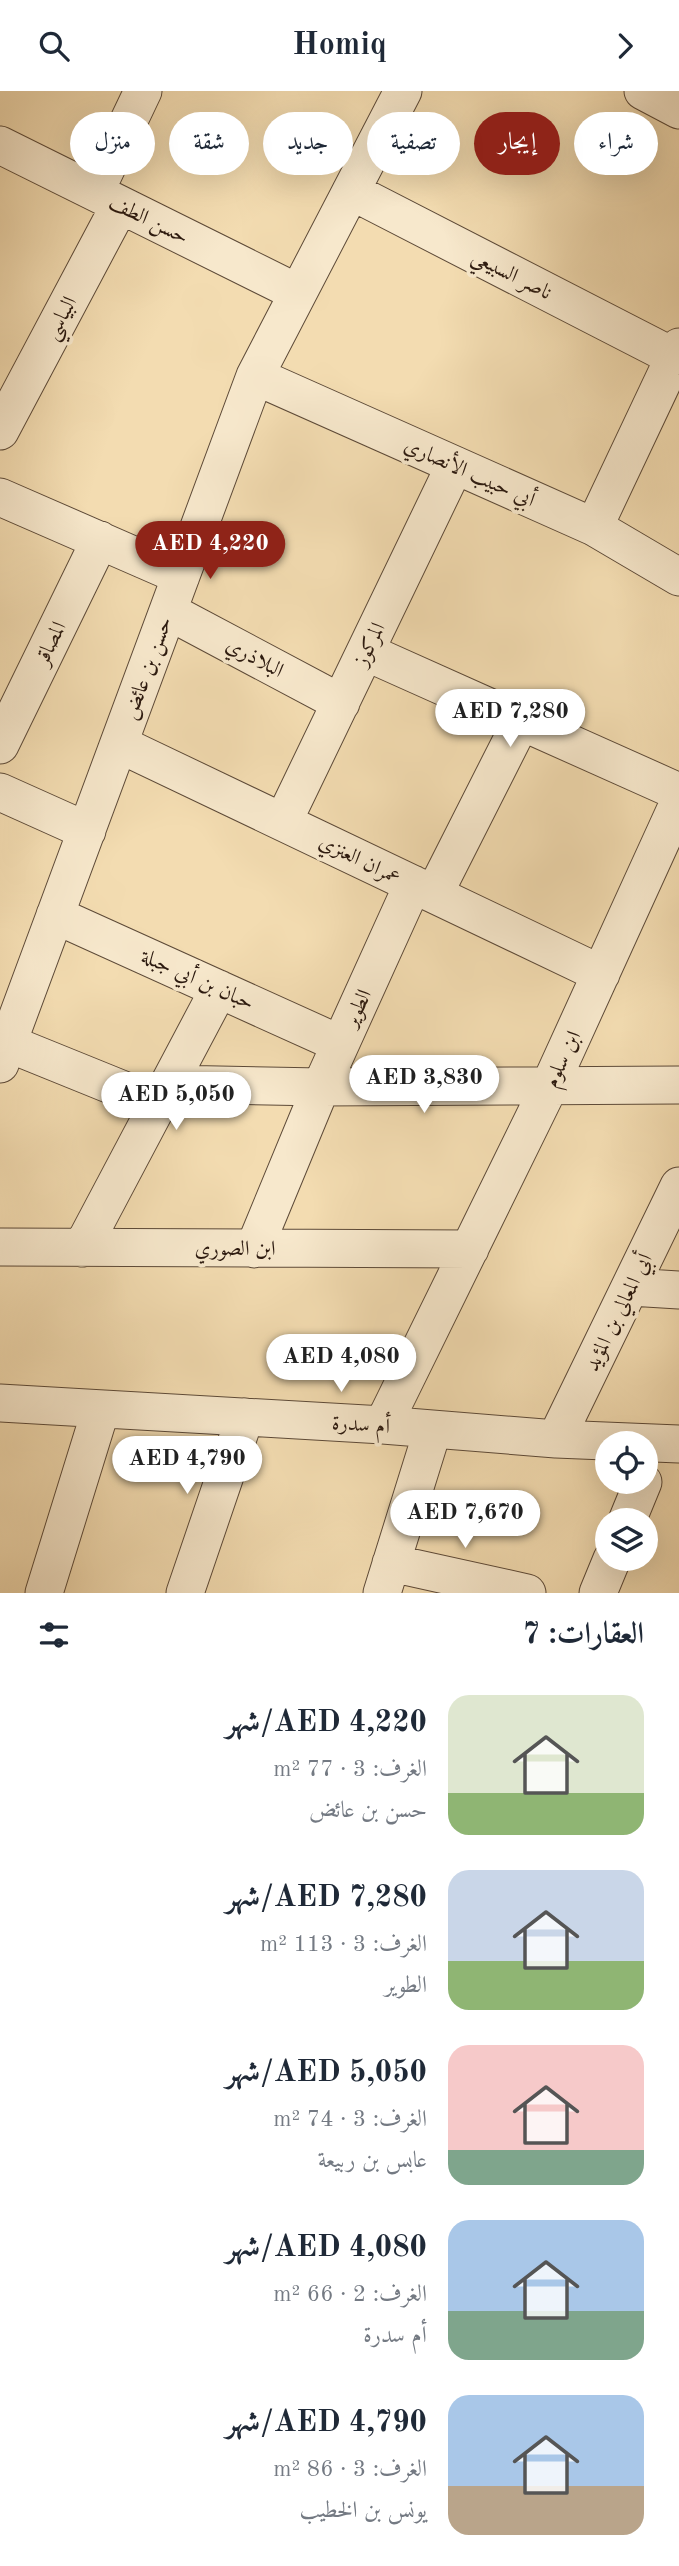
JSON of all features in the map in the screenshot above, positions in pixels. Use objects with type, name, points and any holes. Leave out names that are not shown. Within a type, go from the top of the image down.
[{"type":"street","name":"البياسي","points":[[0,431],[107,199],[143,91]]},
{"type":"street","name":"حسن بن عائض","points":[[3,1049],[256,376],[402,91]]},
{"type":"street","points":[[643,91],[679,110]]},
{"type":"street","name":"حسن الطف","points":[[0,145],[298,293]]},
{"type":"street","name":"ناصر السبيعي","points":[[351,191],[676,352]]},
{"type":"street","points":[[594,527],[676,352]]},
{"type":"street","name":"أبي حبيب الأنصاري","points":[[256,376],[594,527],[679,577]]},
{"type":"street","name":"المركوز","points":[[284,822],[455,465]]},
{"type":"street","points":[[0,497],[181,576]]},
{"type":"street","name":"المصاقر","points":[[0,745],[100,540]]},
{"type":"street","name":"البلاذري","points":[[169,611],[341,703]]},
{"type":"street","points":[[366,652],[679,792]]},
{"type":"street","name":"الطوير","points":[[254,1249],[340,1044],[424,889],[521,722]]},
{"type":"street","name":"عمران العنزي","points":[[119,744],[601,974]]},
{"type":"street","points":[[0,792],[87,831]]},
{"type":"street","name":"ابن سلوم","points":[[383,1425],[550,1085],[679,802]]},
{"type":"street","name":"حبان بن أبي جبلة","points":[[55,915],[340,1044]]},
{"type":"street","points":[[82,1248],[219,989]]},
{"type":"street","points":[[3,1049],[164,1094],[321,1087],[679,1085]]},
{"type":"street","name":"أبي المعالي بن المؤيد","points":[[556,1439],[679,1185]]},
{"type":"street","name":"ابن الصوري","points":[[0,1247],[470,1249]]},
{"type":"street","points":[[630,1287],[679,1290]]},
{"type":"street","name":"أم سدرة","points":[[0,1403],[383,1425],[556,1439],[661,1454]]},
{"type":"street","points":[[44,1593],[101,1409]]},
{"type":"street","points":[[185,1593],[245,1417]]},
{"type":"street","points":[[433,1429],[386,1578],[527,1593]]},
{"type":"street","points":[[598,1593],[607,1571]]}]
